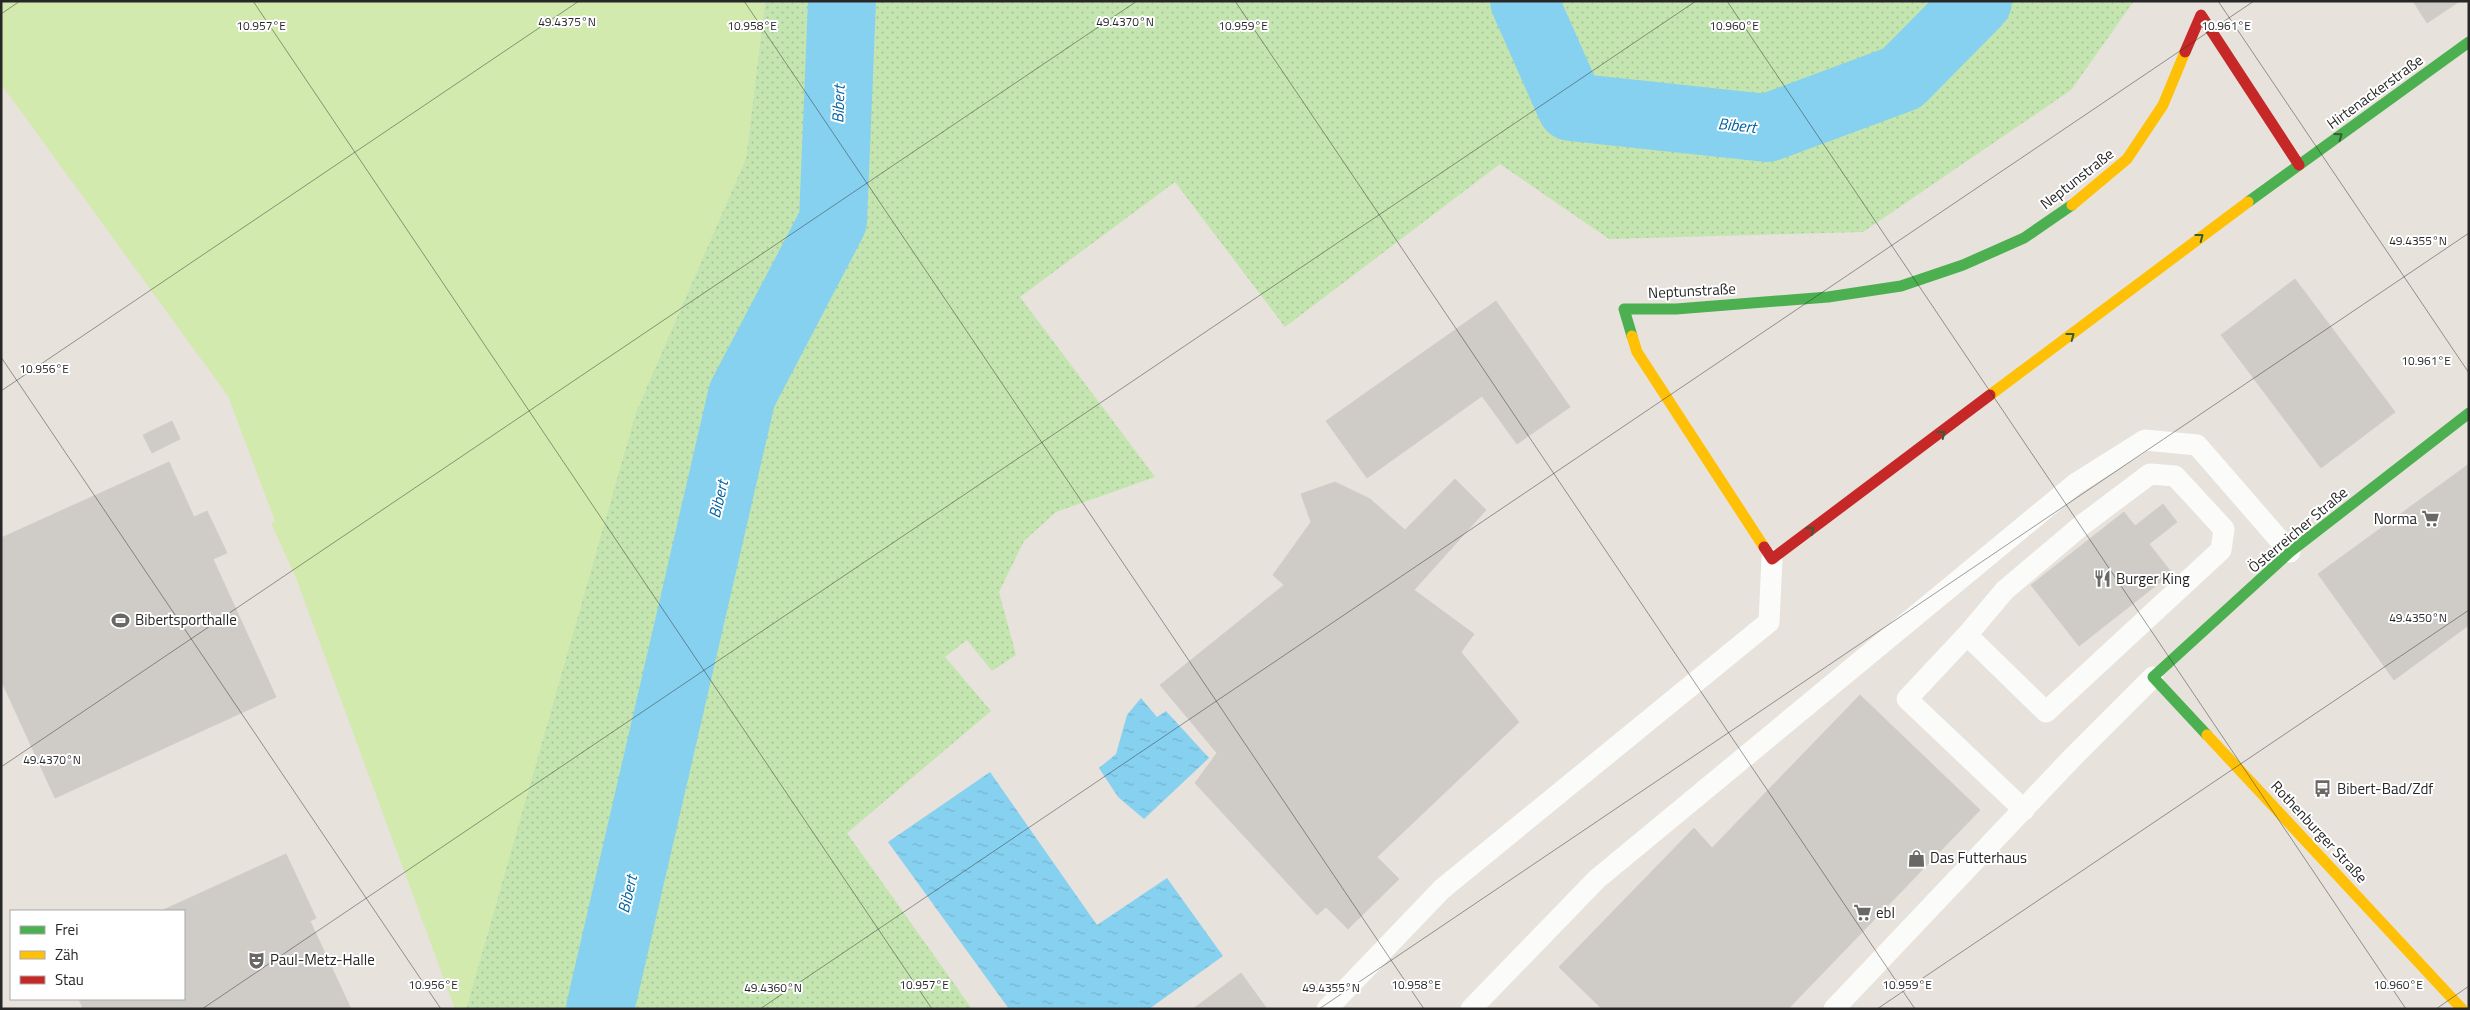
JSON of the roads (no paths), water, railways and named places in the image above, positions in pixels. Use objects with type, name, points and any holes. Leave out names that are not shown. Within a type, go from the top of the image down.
[{"type":"street","name":"Neptunstraße","points":[[1772,559],[1637,352],[1624,309],[1676,309],[1828,297],[1901,286],[1963,265],[2024,238],[2077,201],[2127,159],[2163,105],[2201,15],[2299,165]]},
{"type":"street","name":"Hirtenackerstraße","points":[[2299,165],[2469,42]]},
{"type":"street","points":[[1772,559],[2299,165]]},
{"type":"street","name":"Österreicher Straße","points":[[2153,677],[2290,552],[2469,413]]},
{"type":"street","name":"Rothenburger Straße","points":[[2153,677],[2462,1009]]},
{"type":"lane","points":[[1471,1009],[1597,879],[2075,484],[2145,440],[2197,445],[2290,552]]},
{"type":"lane","points":[[1967,635],[2046,712],[2221,550],[2224,529],[2175,476],[2150,474],[2082,525],[2005,590],[1967,635],[1907,699],[2024,810]]},
{"type":"lane","points":[[1327,1009],[1442,888],[1769,622],[1772,559]]},
{"type":"lane","points":[[1834,1009],[2153,677]]},
{"type":"water","points":[[1141,698],[1157,717],[1166,711],[1209,758],[1144,819],[1118,797],[1099,768],[1116,754],[1127,715]]},
{"type":"water","points":[[990,772],[1097,925],[1167,878],[1223,956],[1149,1009],[1009,1009],[888,842]]},
{"type":"waterway","name":"Bibert","points":[[600,1009],[742,395],[833,221],[842,1]]},
{"type":"waterway","name":"Bibert","points":[[1524,1],[1571,107],[1767,128],[1902,78],[1978,1]]},
{"type":"place","name":"Norma","points":[[2431,519]]},
{"type":"place","name":"Burger King","points":[[2102,579]]},
{"type":"place","name":"Bibertsporthalle","points":[[121,620]]},
{"type":"place","name":"Bibert-Bad/Zdf","points":[[2323,789]]},
{"type":"place","name":"Das Futterhaus","points":[[1916,858]]},
{"type":"place","name":"ebl","points":[[1862,913]]},
{"type":"place","name":"Paul-Metz-Halle","points":[[256,960]]}]
